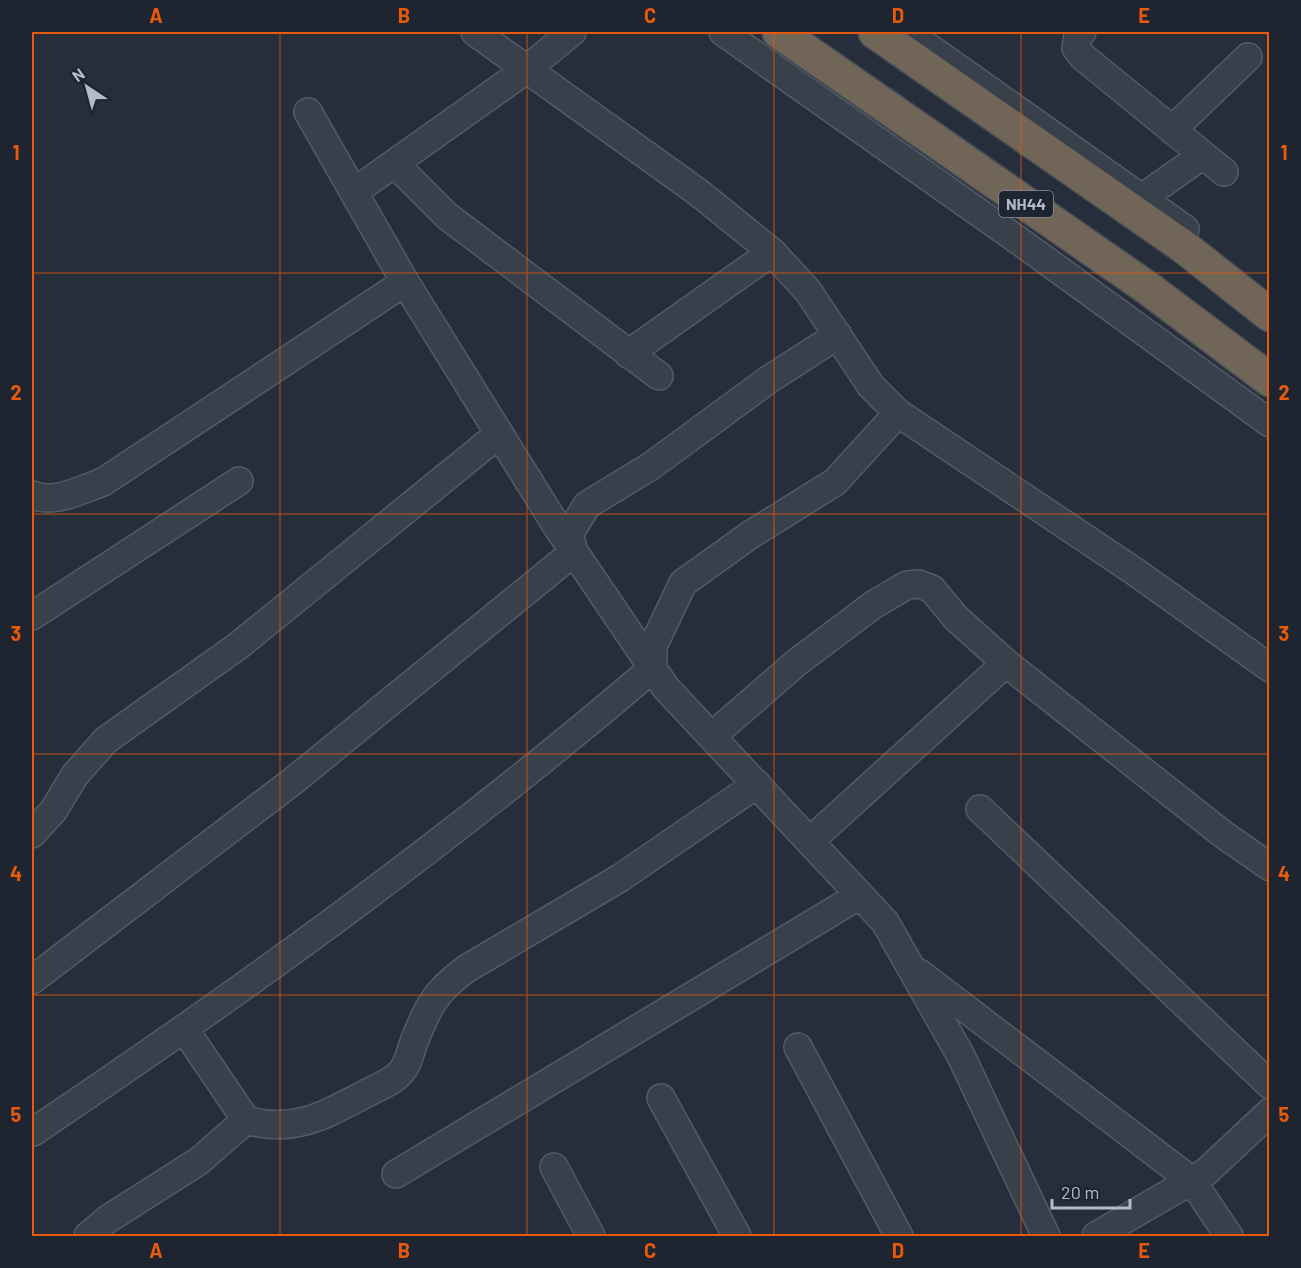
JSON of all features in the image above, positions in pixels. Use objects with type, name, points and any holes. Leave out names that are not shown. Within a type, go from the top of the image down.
[{"type":"highway","name":"NH44","points":[[779,32],[1149,289],[1269,380]]},
{"type":"highway","points":[[875,32],[1135,203],[1184,247],[1269,315]]},
{"type":"street","points":[[475,32],[699,193],[772,252],[808,291],[871,386],[898,413],[1134,571],[1269,668]]},
{"type":"street","points":[[354,192],[527,69],[572,32]]},
{"type":"street","points":[[723,32],[1022,243],[1269,423]]},
{"type":"street","points":[[907,32],[1135,203],[1269,294]]},
{"type":"street","points":[[1082,32],[1078,35],[1076,48],[1083,57],[1224,172]]},
{"type":"street","points":[[1172,130],[1248,57]]},
{"type":"street","points":[[308,112],[405,282],[499,434],[574,552],[666,688],[885,922],[961,1056],[1046,1236]]},
{"type":"street","points":[[1135,203],[1203,155]]},
{"type":"street","points":[[395,164],[447,216],[659,376]]},
{"type":"street","points":[[628,354],[772,252]]},
{"type":"street","points":[[32,495],[41,498],[61,498],[103,482],[405,282]]},
{"type":"street","points":[[574,552],[569,534],[587,506],[651,466],[768,380],[838,335]]},
{"type":"street","points":[[33,1132],[185,1030],[549,757],[653,669],[653,646],[682,583],[750,535],[835,482],[898,413]]},
{"type":"street","points":[[32,834],[54,811],[75,774],[106,740],[238,646],[499,434]]},
{"type":"street","points":[[32,616],[239,481]]},
{"type":"street","points":[[32,980],[294,781],[574,552]]},
{"type":"street","points":[[712,736],[796,663],[873,605],[907,585],[919,584],[932,589],[956,618],[1006,663],[1224,835],[1269,867]]},
{"type":"street","points":[[810,841],[1006,663]]},
{"type":"street","points":[[185,1030],[246,1120],[276,1126],[320,1118],[393,1080],[404,1068],[430,1002],[444,986],[466,969],[620,879],[757,784]]},
{"type":"street","points":[[980,809],[1267,1076]]},
{"type":"street","points":[[396,1174],[860,895]]},
{"type":"street","points":[[911,967],[1192,1181],[1229,1236]]},
{"type":"street","points":[[798,1047],[899,1236]]},
{"type":"street","points":[[661,1098],[737,1236]]},
{"type":"street","points":[[1112,1233],[1219,1161],[1269,1112]]},
{"type":"street","points":[[88,1236],[108,1220],[199,1161],[246,1120]]},
{"type":"street","points":[[554,1167],[591,1236]]}]
